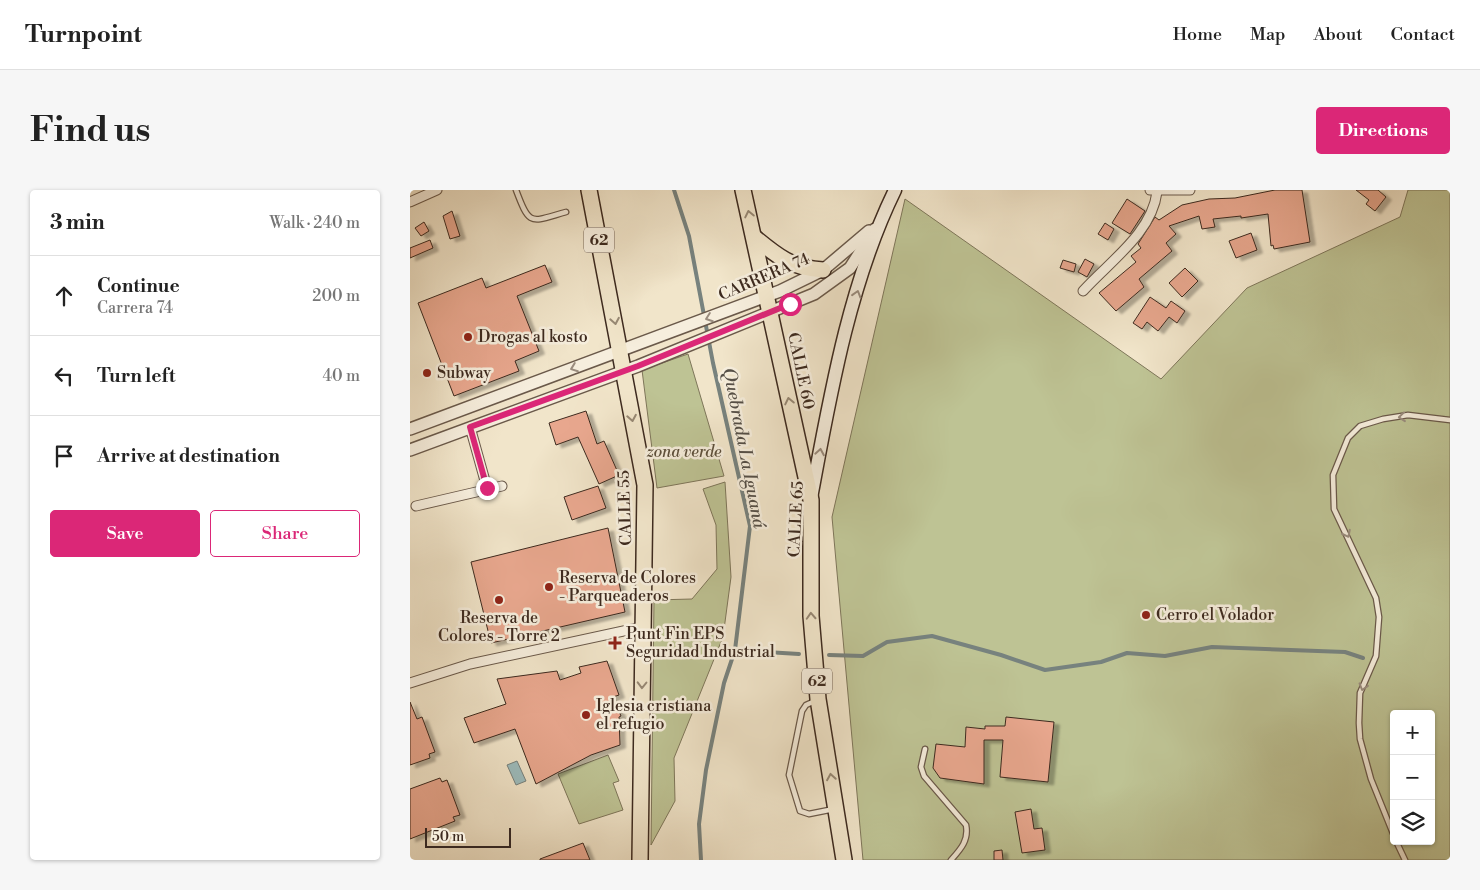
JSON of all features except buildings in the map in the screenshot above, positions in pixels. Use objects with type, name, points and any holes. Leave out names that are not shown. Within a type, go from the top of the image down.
[{"type":"highway","name":"CALLE 55","points":[[589,190],[645,485],[640,860]]},
{"type":"highway","name":"CALLE 60","points":[[742,190],[754,237],[811,500]]},
{"type":"highway","points":[[754,237],[792,264],[805,269],[823,270]]},
{"type":"highway","name":"CALLE 65","points":[[811,500],[811,616],[818,699],[844,860]]},
{"type":"main road","name":"CALLE 65","points":[[811,500],[835,368],[878,225],[894,190]]},
{"type":"street","points":[[410,202],[437,190]]},
{"type":"street","points":[[1083,290],[1138,234],[1153,208],[1153,191],[1190,190]]},
{"type":"street","name":"CARRERA 74","points":[[410,429],[766,296],[823,270],[878,225]]},
{"type":"street","name":"CARRERA 74","points":[[410,450],[624,370],[814,294],[850,268],[878,225]]},
{"type":"street","points":[[470,427],[487,488]]},
{"type":"street","points":[[416,506],[502,486]]},
{"type":"street","points":[[410,683],[470,664],[642,627]]},
{"type":"lane","points":[[516,190],[525,214],[530,219],[538,220],[566,212]]},
{"type":"lane","points":[[1390,826],[1372,779],[1360,739],[1359,723],[1360,694],[1376,656],[1379,617],[1376,598],[1334,509],[1333,475],[1348,438],[1360,426],[1408,415],[1450,420]]},
{"type":"lane","points":[[818,699],[806,706],[802,711],[789,775],[800,811],[809,814],[836,808]]},
{"type":"lane","points":[[925,749],[921,767],[924,776],[966,825],[968,833],[966,841],[951,860]]},
{"type":"lane","points":[[1398,845],[1405,860]]},
{"type":"green space","name":"Cerro el Volador","points":[[1408,190],[1450,190],[1450,860],[863,860],[832,517],[905,199],[1161,379],[1247,288],[1400,217]]},
{"type":"green space","name":"zona verde","points":[[688,354],[724,476],[657,488],[642,370]]},
{"type":"green space","name":"zona verde","points":[[725,482],[731,577],[723,637],[674,758],[675,801],[651,845],[654,600],[692,599],[717,569],[716,525],[703,489]]},
{"type":"green space","points":[[608,755],[619,781],[613,783],[623,810],[579,824],[558,774]]},
{"type":"water","points":[[517,761],[526,781],[516,785],[507,765]]},
{"type":"waterway","name":"Quebrada La Iguaná","points":[[674,190],[689,236],[713,363],[750,526],[735,650],[724,683],[706,770],[699,824],[701,860]]},
{"type":"waterway","points":[[829,655],[863,656],[887,642],[932,636],[1001,655],[1045,670],[1101,662],[1127,653],[1165,656],[1212,647],[1345,652],[1363,658]]},
{"type":"waterway","points":[[735,650],[799,654]]},
{"type":"place","name":"Drogas al kosto","points":[[468,337]]},
{"type":"place","name":"Subway","points":[[427,373]]},
{"type":"place","name":"Reserva de Colores - Parqueaderos","points":[[549,587]]},
{"type":"place","name":"Reserva de Colores - Torre 2","points":[[499,600]]},
{"type":"place","name":"Cerro el Volador","points":[[1146,615]]},
{"type":"place","name":"Punt Fin EPS Seguridad Industrial","points":[[615,643]]},
{"type":"place","name":"Iglesia cristiana el refugio","points":[[586,715]]},
{"type":"route","points":[[487,488],[470,427],[580,385],[638,366],[790,304]]}]
